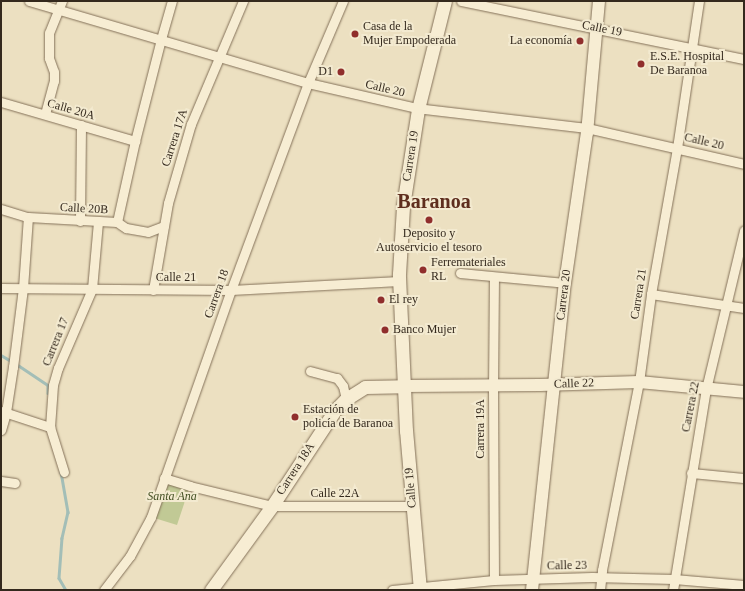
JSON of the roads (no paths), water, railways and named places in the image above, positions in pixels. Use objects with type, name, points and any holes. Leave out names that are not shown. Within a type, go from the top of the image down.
[{"type":"main road","name":"Carrera 19","points":[[404,386],[399,281],[403,206],[418,109],[445,1]]},
{"type":"main road","name":"Carrera 18A","points":[[211,590],[272,506],[336,410],[346,399],[365,387],[404,386]]},
{"type":"main road","name":"Calle 19","points":[[404,386],[420,589]]},
{"type":"street","name":"Calle 20","points":[[29,1],[60,5],[218,57],[308,83],[418,109],[587,128],[744,164]]},
{"type":"street","points":[[118,222],[135,141],[172,1]]},
{"type":"street","name":"Carrera 17A","points":[[153,290],[168,203],[191,124],[218,57],[243,1]]},
{"type":"street","name":"Carrera 18","points":[[104,590],[130,556],[151,517],[231,290],[308,83],[343,1]]},
{"type":"street","name":"Calle 19","points":[[461,1],[744,59]]},
{"type":"street","name":"Carrera 20","points":[[532,584],[565,283],[587,128],[599,1]]},
{"type":"street","name":"Carrera 21","points":[[600,590],[600,577],[639,382],[651,294],[677,148],[699,1]]},
{"type":"street","points":[[45,114],[54,81],[54,72],[49,58],[49,33],[60,5]]},
{"type":"street","name":"Calle 20A","points":[[1,102],[135,141]]},
{"type":"street","points":[[80,221],[81,125]]},
{"type":"street","name":"Calle 20B","points":[[1,208],[28,217],[118,222],[126,228],[148,232],[164,226]]},
{"type":"street","points":[[1,430],[23,288],[28,217]]},
{"type":"street","name":"Carrera 17","points":[[64,472],[50,426],[53,386],[58,368],[92,289],[98,222]]},
{"type":"street","name":"Carrera 22","points":[[673,590],[706,389],[744,231]]},
{"type":"street","points":[[460,273],[565,283]]},
{"type":"street","name":"Carrera 19A","points":[[494,277],[494,580]]},
{"type":"street","name":"Calle 21","points":[[1,288],[231,290],[399,281]]},
{"type":"street","points":[[651,294],[744,308]]},
{"type":"street","points":[[310,371],[337,378],[343,386],[346,399]]},
{"type":"street","name":"Calle 22","points":[[404,386],[639,382],[744,392]]},
{"type":"street","points":[[4,411],[50,426]]},
{"type":"street","points":[[691,473],[744,478]]},
{"type":"street","name":"Calle 22A","points":[[164,478],[190,486],[272,506],[413,506]]},
{"type":"street","points":[[1,481],[16,483]]},
{"type":"street","name":"Calle 23","points":[[392,590],[420,589],[494,580],[532,584],[600,577],[674,579],[744,585]]},
{"type":"waterway","points":[[1,355],[11,361]]},
{"type":"waterway","points":[[15,363],[48,385],[48,393]]},
{"type":"waterway","points":[[61,472],[68,512],[62,538],[59,578],[66,590]]},
{"type":"place","name":"Casa de la Mujer Empoderada","points":[[355,34]]},
{"type":"place","name":"La economía","points":[[580,41]]},
{"type":"place","name":"E.S.E. Hospital De Baranoa","points":[[641,64]]},
{"type":"place","name":"D1","points":[[341,72]]},
{"type":"place","name":"Deposito y Autoservicio el tesoro","points":[[429,220]]},
{"type":"place","name":"Ferremateriales RL","points":[[423,270]]},
{"type":"place","name":"El rey","points":[[381,300]]},
{"type":"place","name":"Banco Mujer","points":[[385,330]]},
{"type":"place","name":"Estación de policía de Baranoa","points":[[295,417]]},
{"type":"district","name":"Baranoa","points":[[434,201]]},
{"type":"park label","name":"Santa Ana","points":[[172,497]]}]
